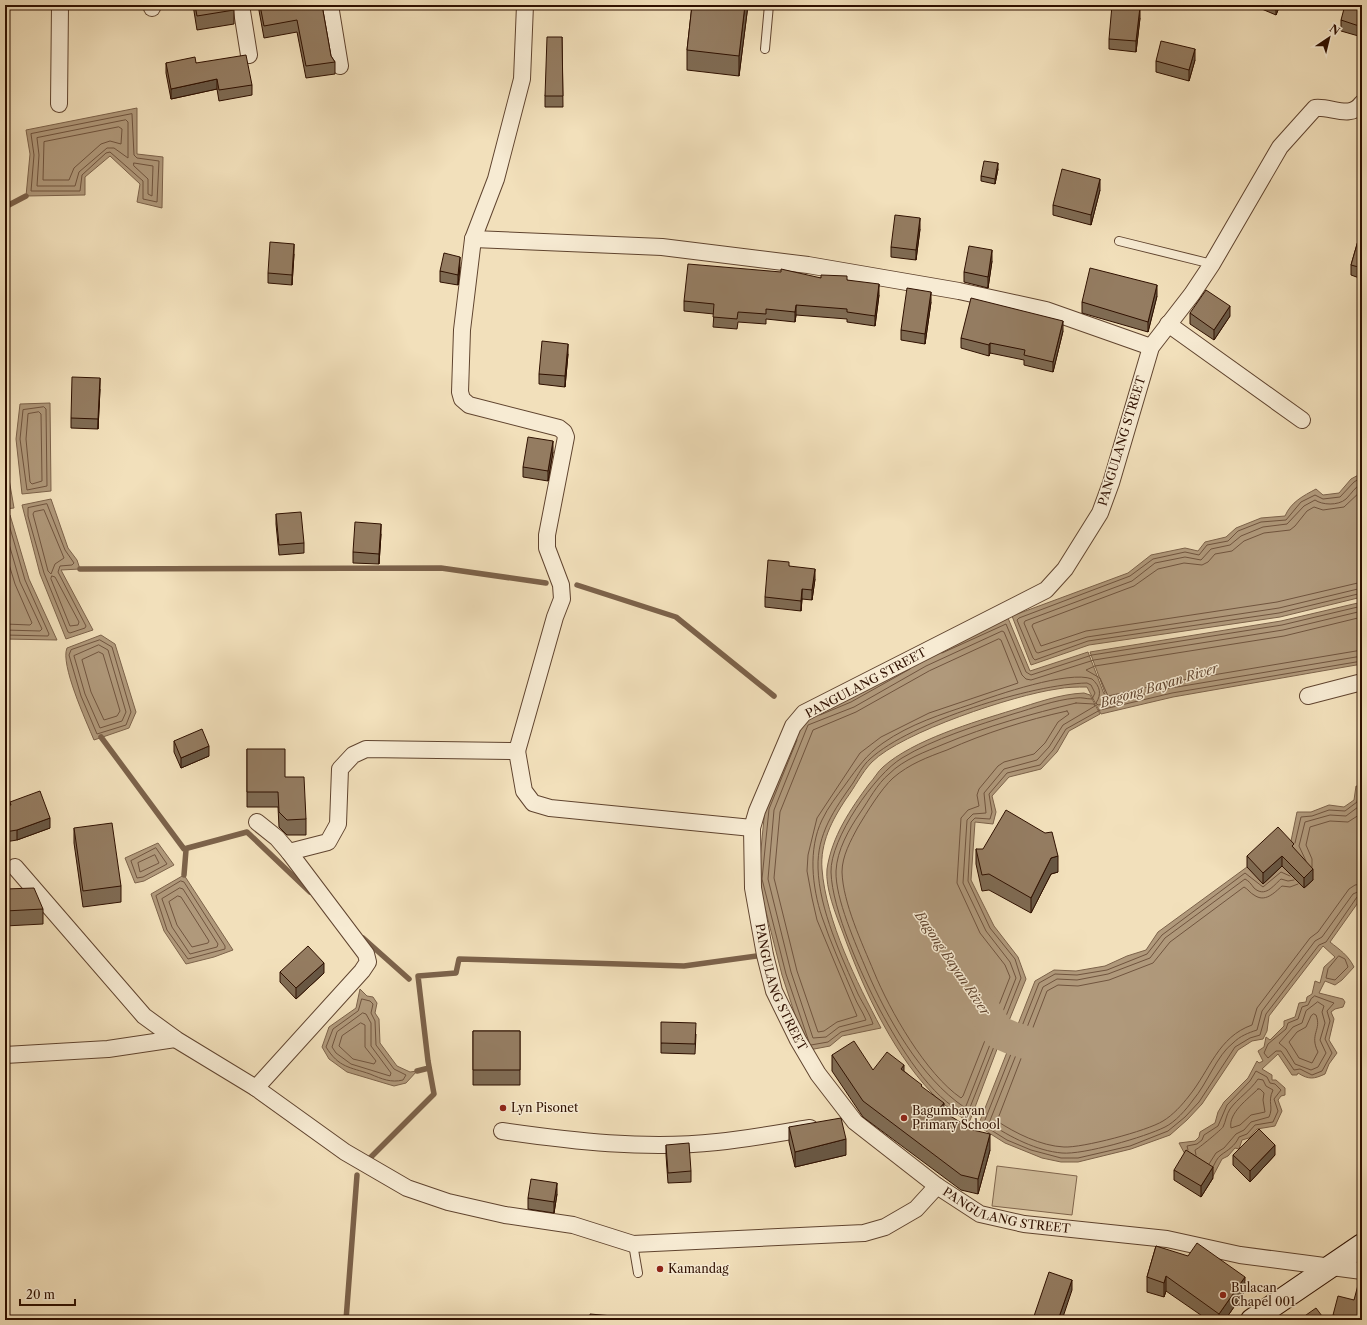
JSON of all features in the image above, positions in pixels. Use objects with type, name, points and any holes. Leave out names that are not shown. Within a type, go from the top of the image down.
[{"type":"main road","points":[[1252,1320],[1362,1245]]},
{"type":"street","points":[[59,104],[60,5]]},
{"type":"street","points":[[241,5],[249,55]]},
{"type":"street","points":[[330,5],[340,66]]},
{"type":"street","points":[[525,5],[522,79],[496,179],[473,239],[462,330],[460,392],[462,399],[469,406],[559,428],[564,432],[566,437],[547,535],[547,548],[561,584],[562,599],[555,617],[517,751],[524,791],[533,803],[550,808],[752,828]]},
{"type":"street","name":"PANGULANG STREET","points":[[1362,103],[1357,110],[1348,112],[1323,107],[1315,108],[1310,112],[1280,147],[1212,264],[1192,294],[1151,347],[1111,484],[1100,513],[1065,569],[1046,590],[804,713],[792,726],[752,828],[753,888],[765,954],[774,991],[798,1040],[818,1074],[840,1124],[980,1214],[1024,1224],[1167,1239],[1240,1255],[1362,1271]]},
{"type":"street","points":[[473,239],[662,247],[808,266],[959,291],[1046,310],[1151,347]]},
{"type":"street","points":[[1168,324],[1302,420]]},
{"type":"street","points":[[1308,696],[1362,682]]},
{"type":"street","points":[[289,852],[328,842],[338,824],[340,769],[353,755],[366,748],[517,751]]},
{"type":"street","points":[[256,1088],[362,971],[368,962],[366,954],[289,852],[277,838],[257,822]]},
{"type":"street","points":[[15,867],[144,1016],[175,1039],[256,1088],[345,1152],[407,1188],[448,1202],[505,1215],[573,1225],[633,1244],[864,1233],[885,1226],[916,1209],[937,1186]]},
{"type":"street","points":[[5,1055],[108,1049],[175,1039]]},
{"type":"street","points":[[502,1131],[558,1139],[601,1143],[669,1144],[716,1142],[840,1124]]},
{"type":"lane","points":[[765,49],[769,5]]},
{"type":"lane","points":[[1119,240],[1212,264]]},
{"type":"lane","points":[[633,1244],[638,1273]]},
{"type":"shaded area","points":[[997,1166],[1077,1176],[1072,1215],[992,1206]]},
{"type":"water","points":[[137,108],[137,154],[163,157],[162,208],[137,202],[140,184],[110,156],[85,177],[85,195],[26,196],[30,154],[26,130]]},
{"type":"water","points":[[50,403],[51,491],[22,494],[16,439],[20,404]]},
{"type":"water","points":[[5,456],[14,508],[5,509]]},
{"type":"water","points":[[1362,473],[1362,597],[1280,617],[1089,645],[1031,665],[1012,616],[1128,573],[1151,555],[1185,548],[1198,551],[1205,542],[1226,537],[1236,528],[1261,518],[1285,516],[1294,503],[1316,489],[1323,495],[1339,493],[1351,479]]},
{"type":"water","points":[[51,499],[68,548],[77,560],[80,569],[61,570],[93,630],[66,639],[40,574],[22,505]]},
{"type":"water","points":[[10,515],[29,579],[57,640],[5,639],[5,516]]},
{"type":"water","points":[[1362,602],[1362,664],[1173,697],[1101,714],[1087,687],[1064,688],[1038,693],[987,707],[932,727],[887,750],[872,762],[846,799],[828,832],[823,850],[822,869],[825,889],[836,930],[853,972],[881,1028],[842,1036],[830,1046],[809,1050],[799,1027],[782,975],[758,880],[765,808],[801,718],[850,699],[922,658],[1008,618],[1030,671],[1088,652],[1104,694],[1105,693],[1090,652],[1281,621]]},
{"type":"water","points":[[101,635],[115,644],[136,712],[129,728],[94,740],[70,679],[66,656],[67,648]]},
{"type":"water","points":[[1084,693],[1090,695],[1100,714],[1069,731],[1057,752],[1041,769],[1009,777],[992,796],[996,812],[993,824],[975,822],[971,880],[994,926],[1018,957],[1026,979],[1004,1033],[1007,1036],[1002,1036],[969,1123],[941,1102],[924,1085],[895,1045],[871,1001],[851,955],[829,893],[827,869],[829,857],[837,834],[855,804],[879,771],[896,757],[927,740],[963,726],[1048,699]]},
{"type":"water","points":[[1356,786],[1362,787],[1362,897],[1330,942],[1346,956],[1354,967],[1335,985],[1325,981],[1319,993],[1343,999],[1345,1002],[1343,1007],[1335,1009],[1331,1012],[1334,1019],[1329,1040],[1337,1053],[1329,1064],[1325,1074],[1315,1078],[1308,1078],[1298,1073],[1297,1075],[1292,1075],[1278,1054],[1262,1069],[1272,1075],[1272,1080],[1276,1080],[1285,1088],[1285,1095],[1281,1096],[1278,1100],[1282,1111],[1275,1126],[1257,1129],[1249,1138],[1242,1140],[1239,1149],[1235,1148],[1228,1156],[1222,1159],[1212,1178],[1187,1158],[1179,1143],[1195,1141],[1199,1137],[1200,1132],[1215,1123],[1218,1112],[1224,1102],[1248,1078],[1257,1061],[1259,1063],[1263,1061],[1258,1051],[1264,1047],[1266,1037],[1270,1040],[1284,1026],[1284,1021],[1295,1017],[1299,1003],[1306,1002],[1307,997],[1312,994],[1315,981],[1320,983],[1324,967],[1335,957],[1323,946],[1269,1016],[1267,1031],[1263,1039],[1252,1041],[1238,1050],[1202,1104],[1170,1135],[1131,1149],[1078,1162],[1061,1162],[1042,1158],[1005,1143],[978,1126],[1035,981],[1054,970],[1076,971],[1105,966],[1127,956],[1146,950],[1158,932],[1247,867],[1263,883],[1282,866],[1289,872],[1291,841],[1297,812],[1311,812],[1329,805],[1344,807],[1354,800]]},
{"type":"water","points":[[158,843],[174,865],[144,881],[135,883],[125,858]]},
{"type":"water","points":[[184,875],[233,950],[214,957],[186,964],[164,931],[151,894]]},
{"type":"water","points":[[360,989],[367,996],[373,997],[377,1003],[375,1013],[379,1019],[380,1043],[397,1066],[410,1072],[417,1071],[406,1083],[394,1086],[347,1072],[329,1059],[322,1047],[329,1027],[356,1008]]},
{"type":"building","points":[[195,5],[234,5],[234,10],[197,16]]},
{"type":"building","points":[[260,5],[322,5],[331,56],[335,62],[306,66],[297,20],[264,26]]},
{"type":"building","points":[[692,5],[745,5],[739,56],[687,50]]},
{"type":"building","points":[[1112,5],[1140,7],[1136,41],[1109,39]]},
{"type":"building","points":[[1264,5],[1278,5],[1276,10]]},
{"type":"building","points":[[1345,5],[1362,5],[1362,27],[1341,20]]},
{"type":"building","points":[[547,37],[562,37],[563,96],[545,96]]},
{"type":"building","points":[[1161,41],[1195,49],[1189,70],[1156,61]]},
{"type":"building","points":[[246,55],[252,85],[219,90],[217,79],[171,89],[166,63],[195,57],[196,63]]},
{"type":"building","points":[[984,161],[998,163],[995,179],[981,176]]},
{"type":"building","points":[[1062,169],[1100,179],[1091,215],[1053,205]]},
{"type":"building","points":[[895,215],[920,218],[916,250],[891,247]]},
{"type":"building","points":[[1362,227],[1362,268],[1351,265]]},
{"type":"building","points":[[270,242],[294,244],[292,275],[268,273]]},
{"type":"building","points":[[969,246],[992,250],[988,277],[964,272]]},
{"type":"building","points":[[444,253],[460,257],[458,275],[440,271]]},
{"type":"building","points":[[688,264],[781,272],[781,269],[821,278],[821,275],[847,276],[847,280],[879,284],[875,316],[847,312],[847,309],[796,305],[795,312],[766,309],[766,314],[738,312],[737,319],[713,317],[714,304],[684,301]]},
{"type":"building","points":[[1090,268],[1157,285],[1148,322],[1082,302]]},
{"type":"building","points":[[907,288],[931,292],[925,334],[901,330]]},
{"type":"building","points":[[1206,290],[1230,306],[1214,330],[1190,313]]},
{"type":"building","points":[[971,298],[1063,321],[1053,362],[1024,355],[1025,350],[990,343],[989,345],[961,338]]},
{"type":"building","points":[[542,341],[568,344],[565,376],[539,374]]},
{"type":"building","points":[[72,377],[100,378],[98,419],[71,418]]},
{"type":"building","points":[[528,437],[553,441],[548,471],[523,467]]},
{"type":"building","points":[[301,512],[304,543],[279,545],[276,514]]},
{"type":"building","points":[[355,522],[381,524],[379,554],[353,552]]},
{"type":"building","points":[[768,560],[789,562],[789,566],[815,569],[812,590],[802,589],[801,601],[765,597]]},
{"type":"building","points":[[202,729],[209,746],[181,758],[174,741]]},
{"type":"building","points":[[247,749],[285,749],[285,777],[304,777],[306,819],[287,820],[279,812],[278,792],[247,792]]},
{"type":"building","points":[[40,791],[50,818],[17,830],[5,832],[5,806],[11,805],[10,802]]},
{"type":"building","points":[[1006,810],[1045,833],[1052,832],[1058,856],[1051,858],[1031,898],[989,874],[982,875],[976,849],[983,849]]},
{"type":"building","points":[[112,823],[121,886],[83,891],[74,828]]},
{"type":"building","points":[[1278,827],[1294,844],[1292,846],[1313,869],[1304,878],[1282,856],[1263,873],[1247,856]]},
{"type":"building","points":[[34,888],[43,909],[5,911],[5,889]]},
{"type":"building","points":[[308,946],[324,963],[296,988],[280,972]]},
{"type":"building","points":[[661,1022],[696,1023],[695,1044],[661,1043]]},
{"type":"building","points":[[473,1031],[520,1031],[520,1070],[473,1070]]},
{"type":"building","name":"Bagumbayan Primary School","points":[[854,1041],[873,1070],[887,1052],[904,1065],[901,1069],[944,1103],[939,1109],[973,1130],[990,1134],[978,1179],[961,1175],[863,1101],[832,1055]]},
{"type":"building","points":[[841,1118],[846,1139],[795,1152],[789,1127]]},
{"type":"building","points":[[1259,1129],[1275,1145],[1250,1171],[1233,1155]]},
{"type":"building","points":[[689,1143],[691,1171],[668,1173],[666,1145]]},
{"type":"building","points":[[1186,1150],[1213,1167],[1201,1186],[1174,1170]]},
{"type":"building","points":[[531,1179],[557,1183],[554,1202],[528,1198]]},
{"type":"building","points":[[1197,1243],[1245,1277],[1219,1314],[1166,1276],[1164,1283],[1147,1277],[1156,1246],[1188,1256]]},
{"type":"building","points":[[1049,1272],[1072,1280],[1058,1320],[1036,1320],[1033,1319]]},
{"type":"building","points":[[1358,1285],[1362,1287],[1362,1320],[1333,1315],[1338,1296],[1354,1300]]},
{"type":"building","points":[[1316,1308],[1325,1320],[1299,1320]]},
{"type":"building","points":[[590,1314],[613,1316],[612,1320],[590,1320]]},
{"type":"waterway","points":[[5,207],[26,196]]},
{"type":"waterway","points":[[80,569],[441,568],[546,583]]},
{"type":"waterway","points":[[577,585],[676,617],[774,696]]},
{"type":"waterway","points":[[101,737],[184,849],[247,832],[310,892]]},
{"type":"waterway","points":[[184,875],[186,850]]},
{"type":"waterway","points":[[363,938],[409,979]]},
{"type":"waterway","points":[[370,1158],[434,1094],[428,1061],[418,976],[456,973],[459,959],[684,966],[764,955]]},
{"type":"waterway","name":"Bagong Bayan River","points":[[979,1002],[998,1032],[1055,1052]]},
{"type":"waterway","points":[[417,1071],[429,1068]]},
{"type":"waterway","points":[[346,1320],[357,1175]]},
{"type":"place","name":"Lyn Pisonet","points":[[503,1108]]},
{"type":"place","name":"Bagumbayan Primary School","points":[[904,1118]]},
{"type":"place","name":"Kamandag","points":[[660,1269]]},
{"type":"place","name":"Bulacan Chapel 001","points":[[1223,1295]]}]
